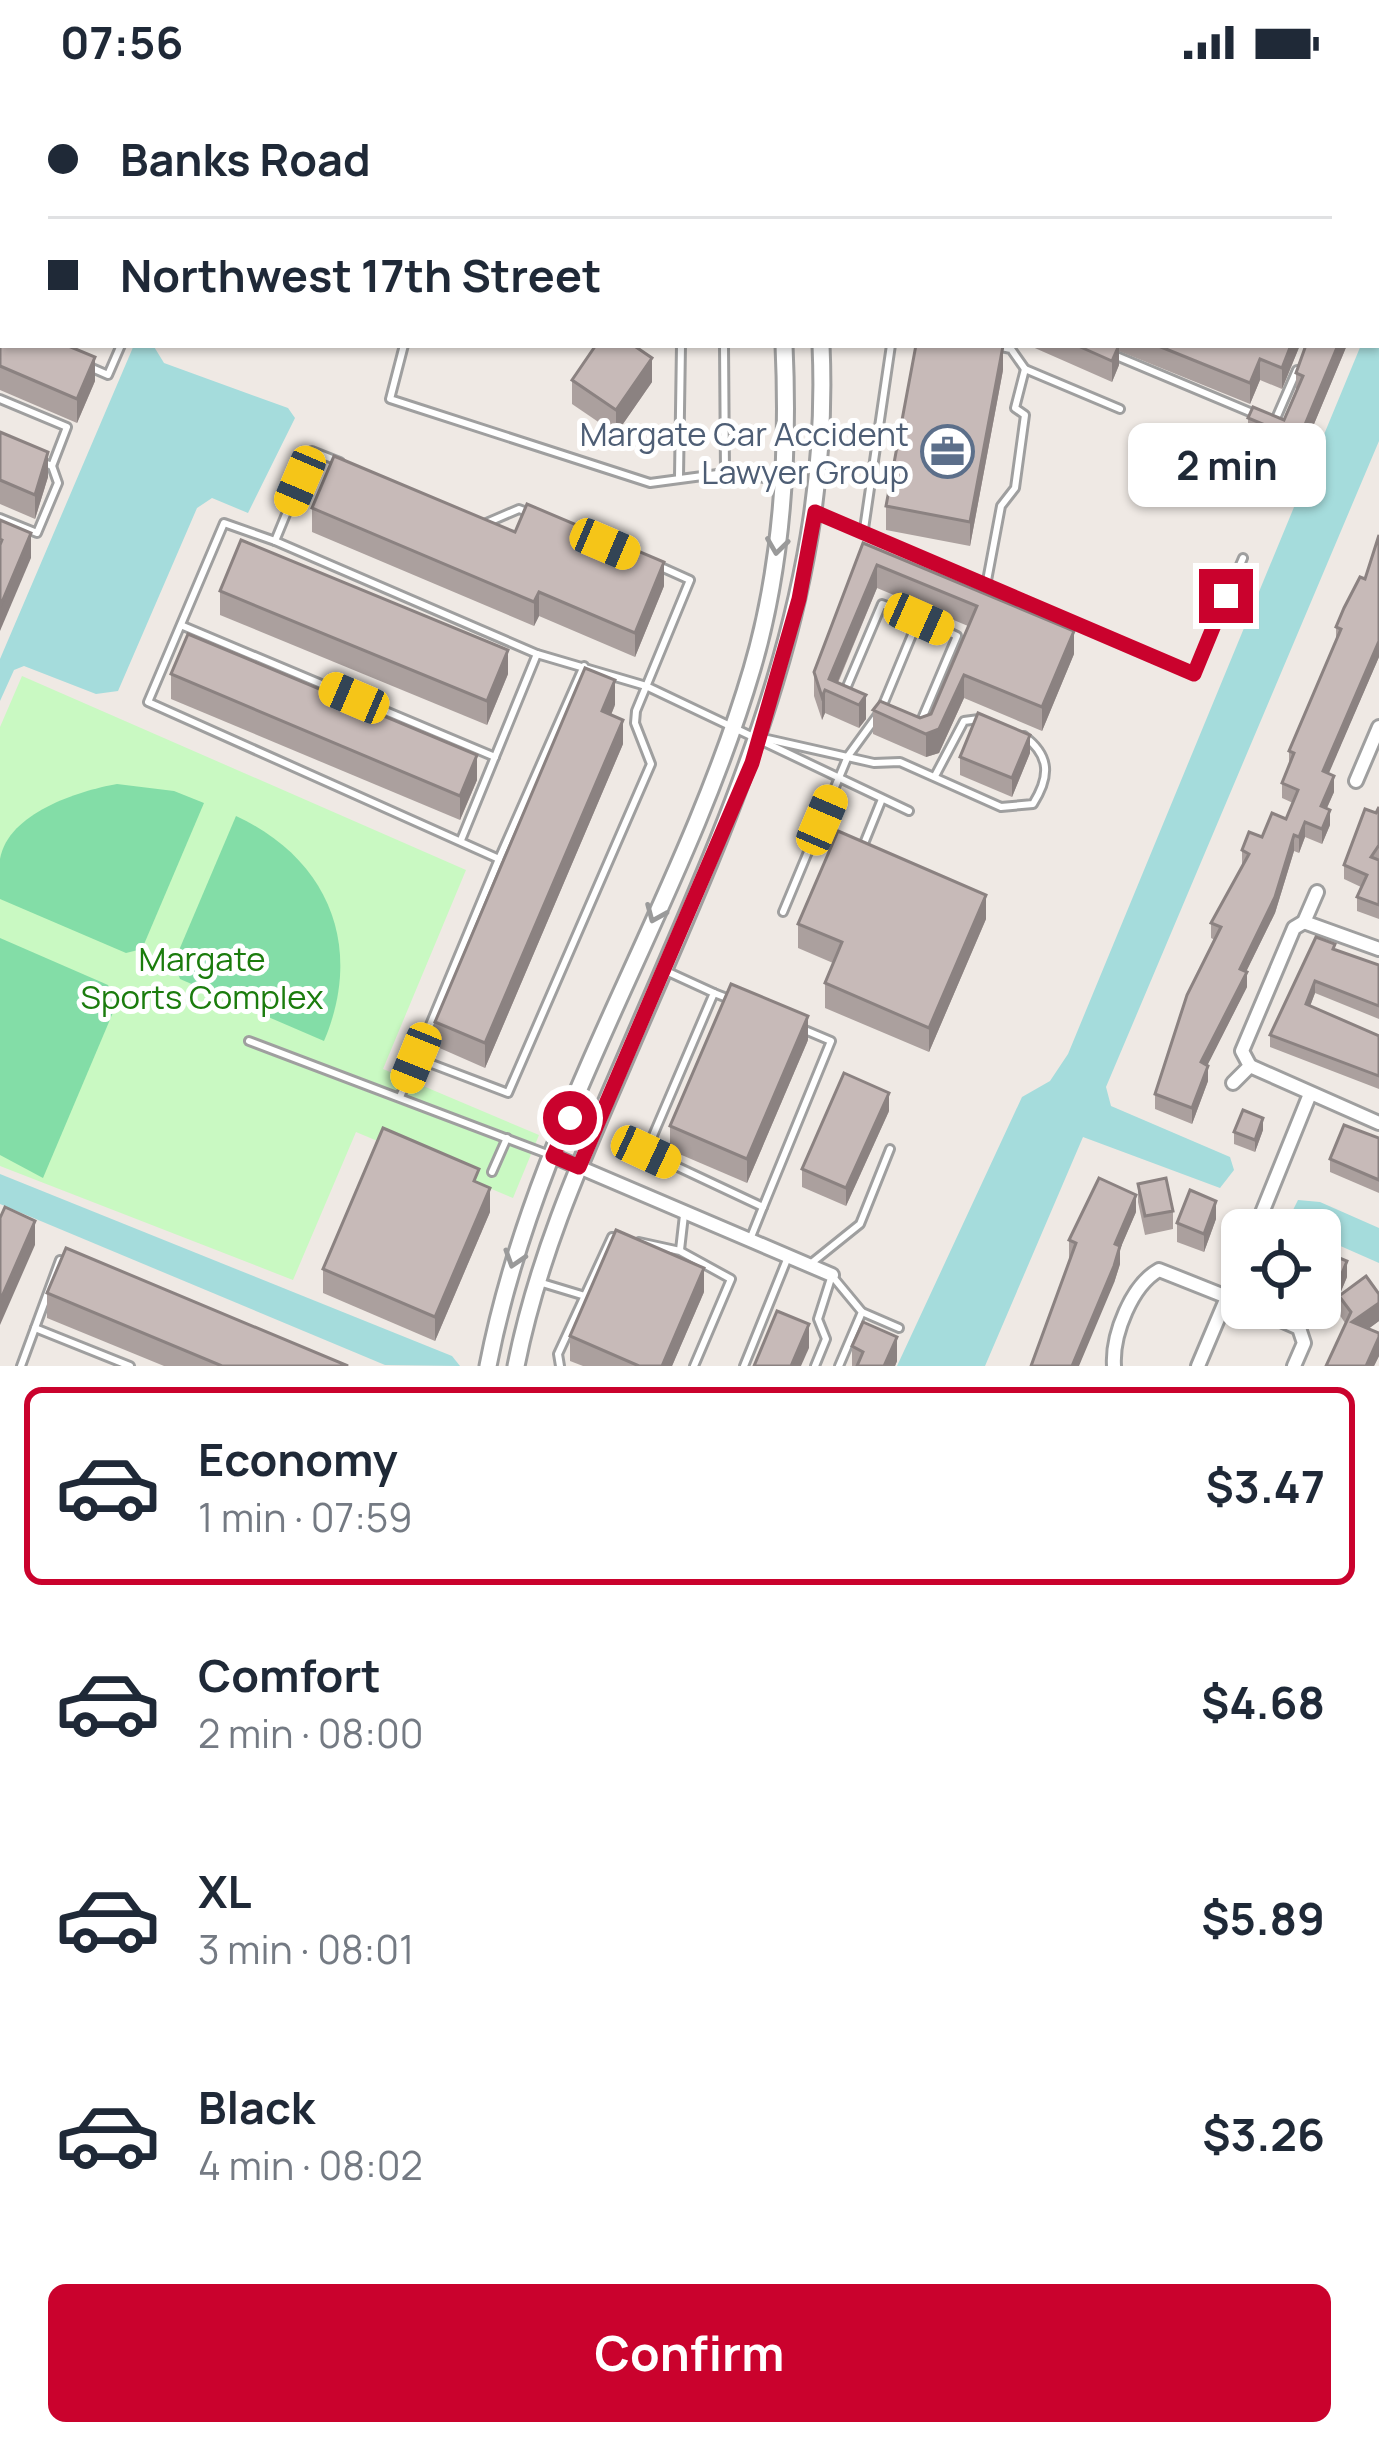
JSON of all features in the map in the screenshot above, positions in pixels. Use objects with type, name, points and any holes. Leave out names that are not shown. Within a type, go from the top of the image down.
[{"type":"street","points":[[488,1366],[509,1277],[553,1156],[734,724],[770,590],[784,481],[784,348]]},
{"type":"street","points":[[516,1366],[536,1281],[579,1167],[759,740],[799,599],[815,512],[821,348]]},
{"type":"street","points":[[1357,781],[1379,727]]},
{"type":"street","points":[[1364,764],[1379,770]]},
{"type":"street","points":[[1317,892],[1304,922],[1294,928],[1242,1051],[1250,1066],[1379,1123]]},
{"type":"street","points":[[1304,922],[1379,949]]},
{"type":"street","points":[[1233,1083],[1250,1066]]},
{"type":"street","points":[[1263,1209],[1310,1094]]},
{"type":"street","points":[[553,1156],[832,1275]]},
{"type":"street","points":[[1114,1366],[1113,1350],[1141,1280],[1159,1270],[1221,1294]]},
{"type":"street","points":[[1198,1366],[1221,1325]]},
{"type":"street","points":[[1294,1366],[1304,1342],[1299,1329]]},
{"type":"lane","points":[[73,360],[108,375],[120,348]]},
{"type":"lane","points":[[403,348],[390,399],[650,483],[725,472],[784,481]]},
{"type":"lane","points":[[679,476],[681,348]]},
{"type":"lane","points":[[724,348],[725,472]]},
{"type":"lane","points":[[863,529],[891,348]]},
{"type":"lane","points":[[1006,348],[1024,369],[1120,410]]},
{"type":"lane","points":[[1112,353],[1276,423],[1304,353]]},
{"type":"lane","points":[[986,586],[1000,506],[1015,488],[1025,415],[1015,409],[1024,369]]},
{"type":"lane","points":[[0,399],[67,427],[52,466],[58,483],[37,533],[0,518]]},
{"type":"lane","points":[[275,541],[312,451],[355,469]]},
{"type":"lane","points":[[34,458],[52,466]]},
{"type":"lane","points":[[463,515],[484,524],[520,508],[541,518]]},
{"type":"lane","points":[[815,512],[1194,674],[1243,557]]},
{"type":"lane","points":[[499,859],[148,702],[224,523],[537,654],[646,686],[909,811]]},
{"type":"lane","points":[[416,1058],[508,1094],[651,764],[634,723],[690,580],[647,562]]},
{"type":"lane","points":[[899,721],[843,695],[882,604],[957,636],[917,730]]},
{"type":"lane","points":[[783,912],[848,756],[880,712],[919,619]]},
{"type":"lane","points":[[182,626],[495,757]]},
{"type":"lane","points":[[461,841],[537,654]]},
{"type":"lane","points":[[400,1097],[584,666]]},
{"type":"lane","points":[[935,776],[964,721],[989,720]]},
{"type":"lane","points":[[759,740],[769,736],[874,763],[900,762],[1001,807],[1033,804],[1043,787],[1045,760],[1018,732]]},
{"type":"lane","points":[[860,852],[882,799]]},
{"type":"lane","points":[[663,970],[734,1001]]},
{"type":"lane","points":[[714,993],[646,1152],[763,1207]]},
{"type":"lane","points":[[750,1240],[831,1041],[792,1025]]},
{"type":"lane","points":[[249,1041],[553,1156]]},
{"type":"lane","points":[[492,1172],[507,1138]]},
{"type":"lane","points":[[808,1265],[860,1224],[890,1149]]},
{"type":"lane","points":[[680,1251],[684,1212]]},
{"type":"lane","points":[[560,1366],[558,1354],[612,1237],[680,1251],[731,1279],[694,1366]]},
{"type":"lane","points":[[744,1366],[788,1257]]},
{"type":"lane","points":[[21,1366],[60,1260],[81,1269]]},
{"type":"lane","points":[[832,1275],[862,1312],[899,1328]]},
{"type":"lane","points":[[815,1366],[826,1339],[818,1319],[832,1275]]},
{"type":"lane","points":[[536,1281],[585,1296]]},
{"type":"lane","points":[[839,1366],[862,1312]]},
{"type":"lane","points":[[35,1328],[130,1366]]},
{"type":"green space","name":"Margate Sports Complex","points":[[22,676],[466,870],[383,1069],[539,1135],[513,1198],[356,1132],[293,1280],[0,1166],[0,727]]},
{"type":"green space","points":[[117,784],[174,791],[204,803],[142,949],[126,953],[0,899],[0,859],[16,829],[47,807]]},
{"type":"green space","points":[[236,816],[295,856],[330,909],[340,972],[336,1006],[324,1041],[180,979],[174,962]]},
{"type":"green space","points":[[0,938],[108,985],[117,1003],[43,1178],[0,1155]]},
{"type":"water","points":[[133,348],[155,348],[164,363],[288,408],[295,418],[248,513],[212,498],[197,508],[118,691],[96,694],[24,666],[14,670],[0,701],[0,659]]},
{"type":"water","points":[[1360,348],[1379,348],[1379,441],[1106,1087],[1111,1106],[1230,1157],[1234,1170],[1220,1188],[1083,1137],[985,1366],[897,1366],[1022,1097],[1050,1081],[1068,1054]]},
{"type":"water","points":[[0,1174],[452,1356],[460,1366],[385,1365],[0,1204]]},
{"type":"water","points":[[1298,1200],[1336,1209],[1294,1209]]},
{"type":"water","points":[[1341,1211],[1379,1228],[1379,1263],[1341,1246]]},
{"type":"building","points":[[0,348],[73,348],[95,357],[77,399],[0,366]]},
{"type":"building","points":[[594,348],[637,348],[652,358],[616,410],[572,380]]},
{"type":"building","points":[[915,348],[1003,348],[970,522],[886,506]]},
{"type":"building","points":[[1083,348],[1118,348],[1112,361]]},
{"type":"building","points":[[1163,348],[1290,348],[1282,368],[1260,359],[1250,383]]},
{"type":"building","points":[[1305,348],[1337,348],[1299,439],[1248,418],[1253,407],[1284,420],[1303,376],[1296,373]]},
{"type":"building","points":[[0,432],[48,452],[35,495],[0,480]]},
{"type":"building","points":[[334,456],[515,532],[527,504],[664,562],[635,633],[539,592],[534,602],[312,508]]},
{"type":"building","points":[[0,520],[31,533],[0,607],[2,540]]},
{"type":"building","points":[[1379,535],[1379,641],[1323,771],[1334,776],[1321,806],[1330,810],[1322,829],[1305,822],[1299,837],[1294,835],[1275,897],[1240,969],[1247,972],[1201,1062],[1208,1066],[1192,1108],[1155,1094],[1187,995],[1221,927],[1211,923],[1249,854],[1242,850],[1249,832],[1262,837],[1272,813],[1286,819],[1298,790],[1282,783],[1294,753],[1289,751],[1341,629],[1336,627],[1360,577],[1365,579]]},
{"type":"building","points":[[241,540],[508,650],[487,701],[220,591]]},
{"type":"building","points":[[863,543],[1074,631],[1042,707],[964,675],[939,729],[926,734],[873,710],[880,701],[920,718],[931,714],[977,606],[877,565],[829,679],[866,695],[859,705],[825,690],[822,697],[814,672]]},
{"type":"building","points":[[188,634],[477,755],[460,796],[171,674]]},
{"type":"building","points":[[585,668],[615,680],[602,711],[623,720],[485,1043],[435,1022]]},
{"type":"building","points":[[978,713],[1030,735],[1012,778],[960,757]]},
{"type":"building","points":[[1379,807],[1379,845],[1371,857],[1379,860],[1379,905],[1357,897],[1367,875],[1344,865],[1365,809],[1376,813]]},
{"type":"building","points":[[838,831],[986,895],[929,1028],[825,983],[842,942],[798,924]]},
{"type":"building","points":[[1316,937],[1335,944],[1333,949],[1379,965],[1379,1006],[1315,981],[1306,1004],[1379,1036],[1379,1076],[1270,1035]]},
{"type":"building","points":[[731,984],[808,1016],[747,1159],[670,1126]]},
{"type":"building","points":[[844,1073],[889,1093],[846,1188],[802,1169]]},
{"type":"building","points":[[1243,1110],[1263,1118],[1255,1140],[1234,1132]]},
{"type":"building","points":[[1344,1125],[1379,1138],[1379,1180],[1330,1159]]},
{"type":"building","points":[[383,1128],[479,1169],[474,1181],[490,1188],[435,1317],[323,1269]]},
{"type":"building","points":[[1099,1178],[1136,1195],[1115,1244],[1120,1246],[1114,1266],[1072,1366],[1031,1366],[1076,1243],[1069,1240]]},
{"type":"building","points":[[1166,1178],[1173,1211],[1145,1216],[1138,1184]]},
{"type":"building","points":[[1190,1190],[1216,1201],[1204,1234],[1177,1223]]},
{"type":"building","points":[[5,1207],[35,1221],[0,1301],[0,1218]]},
{"type":"building","points":[[616,1230],[704,1268],[662,1366],[639,1366],[570,1336]]},
{"type":"building","points":[[66,1248],[348,1366],[222,1366],[47,1293]]},
{"type":"building","points":[[1366,1276],[1379,1294],[1379,1303],[1352,1322],[1379,1333],[1366,1366],[1326,1366],[1351,1312],[1341,1295]]},
{"type":"building","points":[[777,1311],[809,1324],[791,1366],[754,1366]]},
{"type":"building","points":[[863,1322],[897,1337],[884,1366],[857,1366],[863,1352],[852,1346]]},
{"type":"place","name":"Margate Car Accident Lawyer Group","points":[[948,452]]},
{"type":"route","points":[[570,1118],[553,1156],[579,1167],[752,763],[799,599],[815,512],[1194,674],[1226,596]]}]
